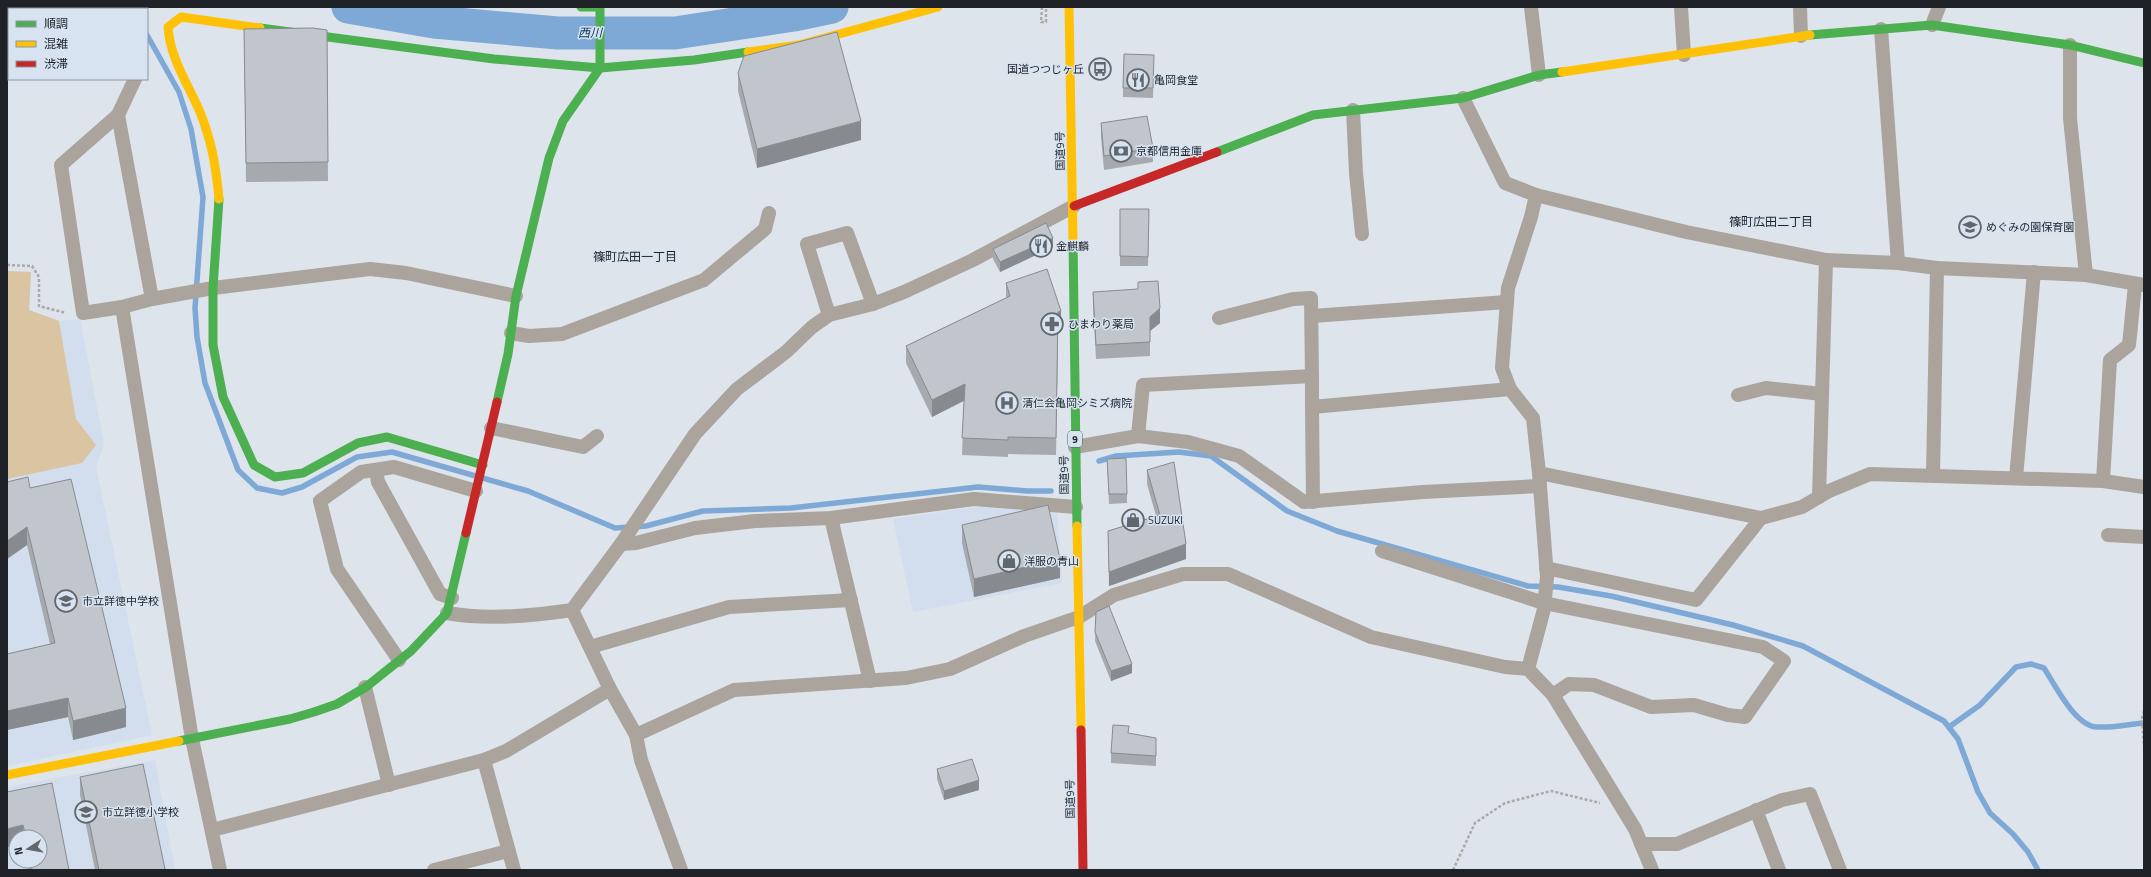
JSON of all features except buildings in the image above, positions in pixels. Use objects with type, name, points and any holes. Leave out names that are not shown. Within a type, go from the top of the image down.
[{"type":"main road","points":[[7,775],[290,719],[320,711],[337,704],[365,687],[399,660],[435,628],[447,613],[452,598],[483,465],[508,354],[516,296],[551,152],[563,121],[600,68],[602,10],[581,7]]},
{"type":"main road","points":[[483,465],[387,437],[358,443],[303,473],[275,476],[254,465],[223,397],[212,345],[213,288],[219,204],[216,163],[200,113],[169,44],[168,27],[181,17],[494,59],[600,68],[694,60],[799,45],[938,7]]},
{"type":"main road","name":"国道9号","points":[[1069,7],[1074,206],[1075,447],[1083,870]]},
{"type":"main road","points":[[1074,206],[1313,115],[1463,98],[1539,75],[1684,55],[1801,36],[1932,25],[2070,45],[2144,65]]},
{"type":"street","points":[[1531,7],[1539,75]]},
{"type":"street","points":[[1681,7],[1684,55]]},
{"type":"street","points":[[1800,7],[1801,36]]},
{"type":"street","points":[[1932,25],[1939,7]]},
{"type":"street","points":[[1881,29],[1898,263]]},
{"type":"street","points":[[2070,45],[2070,118],[2086,275]]},
{"type":"street","points":[[135,80],[118,115],[61,165],[83,313],[122,307],[152,299],[213,288],[370,269],[406,273],[516,296]]},
{"type":"street","points":[[1463,98],[1505,184],[1536,196],[1686,232],[1826,260],[1898,263],[1937,268],[2086,275],[2140,285],[2129,345],[2110,360],[2103,481]]},
{"type":"street","points":[[1353,110],[1362,234]]},
{"type":"street","points":[[118,115],[152,299]]},
{"type":"street","points":[[1528,669],[1544,603],[1546,568],[1540,480],[1533,418],[1510,389],[1502,368],[1508,288],[1531,217],[1536,196]]},
{"type":"street","points":[[447,613],[461,615],[541,615],[572,610],[621,544],[695,434],[737,389],[786,352],[812,327],[829,314],[873,304],[904,292],[971,261],[1074,206]]},
{"type":"street","points":[[510,334],[529,336],[562,334],[704,280],[765,229],[769,213]]},
{"type":"street","points":[[829,314],[808,244],[847,233],[873,304]]},
{"type":"street","points":[[1819,497],[1826,260]]},
{"type":"street","points":[[1933,475],[1937,268]]},
{"type":"street","points":[[2016,478],[2034,272]]},
{"type":"street","points":[[1219,318],[1293,299],[1311,298],[1313,502]]},
{"type":"street","points":[[1312,316],[1507,302]]},
{"type":"street","points":[[122,307],[192,739],[220,870]]},
{"type":"street","points":[[1138,436],[1143,386],[1312,376]]},
{"type":"street","points":[[1738,395],[1766,388],[1822,394]]},
{"type":"street","points":[[1312,407],[1510,389]]},
{"type":"street","points":[[491,428],[583,447],[597,436]]},
{"type":"street","points":[[1075,447],[1138,436],[1188,442],[1239,456],[1304,502],[1540,480],[1761,518],[1802,507],[1819,497],[1870,474],[2103,481],[2144,487]]},
{"type":"street","points":[[399,660],[337,568],[320,502],[361,472],[394,468],[476,491]]},
{"type":"street","points":[[376,470],[378,482],[440,594],[452,598]]},
{"type":"street","points":[[621,544],[636,543],[695,528],[755,521],[831,518],[974,499],[1076,507]]},
{"type":"street","points":[[831,518],[870,681]]},
{"type":"street","points":[[1546,568],[1696,600],[1761,518]]},
{"type":"street","points":[[2108,535],[2144,537]]},
{"type":"street","points":[[1382,551],[1544,603],[1763,647],[1784,661],[1745,717],[1728,715],[1694,704],[1651,707],[1594,685],[1569,684],[1553,695]]},
{"type":"street","points":[[636,735],[734,690],[906,678],[950,669],[1024,636],[1079,617],[1114,595],[1183,574],[1228,574],[1372,637],[1505,667],[1528,669],[1553,695],[1622,808],[1641,844],[1652,870]]},
{"type":"street","points":[[590,647],[729,607],[851,600]]},
{"type":"street","points":[[572,610],[610,689],[636,735],[641,760],[681,870]]},
{"type":"street","points":[[365,687],[388,785]]},
{"type":"street","points":[[212,830],[484,760],[506,750],[610,689]]},
{"type":"street","points":[[484,760],[514,870]]},
{"type":"street","points":[[1641,844],[1677,844],[1782,800],[1810,794],[1840,870]]},
{"type":"street","points":[[1756,810],[1779,870]]},
{"type":"street","points":[[434,870],[508,851]]},
{"type":"path","points":[[1042,7],[1041,22],[1046,22],[1046,7]]},
{"type":"path","points":[[7,265],[32,266],[39,277],[39,306],[68,314],[83,313]]},
{"type":"path","points":[[2144,711],[2142,718],[2144,746]]},
{"type":"path","points":[[1452,870],[1475,823],[1505,803],[1551,791],[1622,808]]},
{"type":"shaded area","name":"市立詳徳中学校","points":[[7,271],[31,272],[30,310],[59,321],[80,319],[104,444],[96,467],[152,735],[7,766]]},
{"type":"shaded area","points":[[7,271],[31,272],[29,310],[59,321],[76,419],[96,445],[82,463],[7,479]]},
{"type":"shaded area","points":[[985,506],[1057,514],[1062,583],[913,612],[893,519]]},
{"type":"shaded area","name":"市立詳徳小学校","points":[[155,760],[175,870],[7,870],[7,787]]},
{"type":"waterway","name":"西川","points":[[348,7],[434,22],[558,33],[675,33],[794,15],[832,7]]},
{"type":"waterway","points":[[148,37],[179,92],[191,129],[203,197],[195,308],[197,337],[205,383],[238,470],[257,488],[282,493],[302,487],[357,457],[392,452],[528,491],[615,528],[646,526],[703,511],[791,508],[978,487],[1027,491],[1051,491]]},
{"type":"waterway","points":[[1099,461],[1116,456],[1179,452],[1211,456],[1287,511],[1337,531],[1528,586],[1558,587],[1611,596],[1733,625],[1803,646],[1944,721],[1958,739],[1978,792],[1990,813],[2013,834],[2028,852],[2038,870]]},
{"type":"waterway","points":[[1949,727],[1980,705],[2016,667],[2031,664],[2044,668],[2066,704],[2081,720],[2089,725],[2103,727],[2144,723]]},
{"type":"traffic: fast","points":[[497,402],[508,354],[516,296],[549,158],[563,121],[600,68],[600,7],[581,7]]},
{"type":"traffic: fast","points":[[1810,35],[1932,25],[2070,45],[2144,63]]},
{"type":"traffic: fast","points":[[260,28],[494,59],[600,68],[694,60],[748,52]]},
{"type":"traffic: fast","points":[[1217,152],[1313,115],[1463,98],[1539,75],[1562,72]]},
{"type":"traffic: fast","points":[[219,199],[213,288],[213,345],[223,397],[254,465],[275,477],[303,473],[358,443],[387,437],[483,465]]},
{"type":"traffic: fast","points":[[1073,242],[1077,526]]},
{"type":"traffic: fast","points":[[179,741],[290,719],[337,704],[366,687],[411,651],[447,613],[466,533]]},
{"type":"traffic: slow","points":[[748,52],[799,45],[938,7]]},
{"type":"traffic: slow","points":[[1069,7],[1073,242]]},
{"type":"traffic: slow","points":[[219,199],[215,165],[208,134],[200,112],[180,71],[172,49],[168,27],[181,17],[260,28]]},
{"type":"traffic: slow","points":[[1562,72],[1810,35]]},
{"type":"traffic: slow","points":[[1077,526],[1081,730]]},
{"type":"traffic: slow","points":[[7,775],[179,741]]},
{"type":"traffic: jam","points":[[1074,206],[1217,152]]},
{"type":"traffic: jam","points":[[466,533],[497,402]]},
{"type":"traffic: jam","points":[[1081,730],[1083,870]]},
{"type":"place","name":"国道つつじヶ丘","points":[[1100,69]]},
{"type":"place","name":"亀岡食堂","points":[[1138,80]]},
{"type":"place","name":"京都信用金庫","points":[[1121,151]]},
{"type":"place","name":"めぐみの園保育園","points":[[1970,227]]},
{"type":"place","name":"金麒麟","points":[[1041,246]]},
{"type":"place","name":"ひまわり薬局","points":[[1052,324]]},
{"type":"place","name":"清仁会亀岡シミズ病院","points":[[1007,403]]},
{"type":"place","name":"SUZUKI","points":[[1133,520]]},
{"type":"place","name":"洋服の青山","points":[[1009,561]]},
{"type":"place","name":"市立詳徳中学校","points":[[66,601]]},
{"type":"place","name":"市立詳徳小学校","points":[[86,812]]},
{"type":"district","name":"篠町広田二丁目","points":[[1771,222]]},
{"type":"district","name":"篠町広田一丁目","points":[[635,257]]}]
